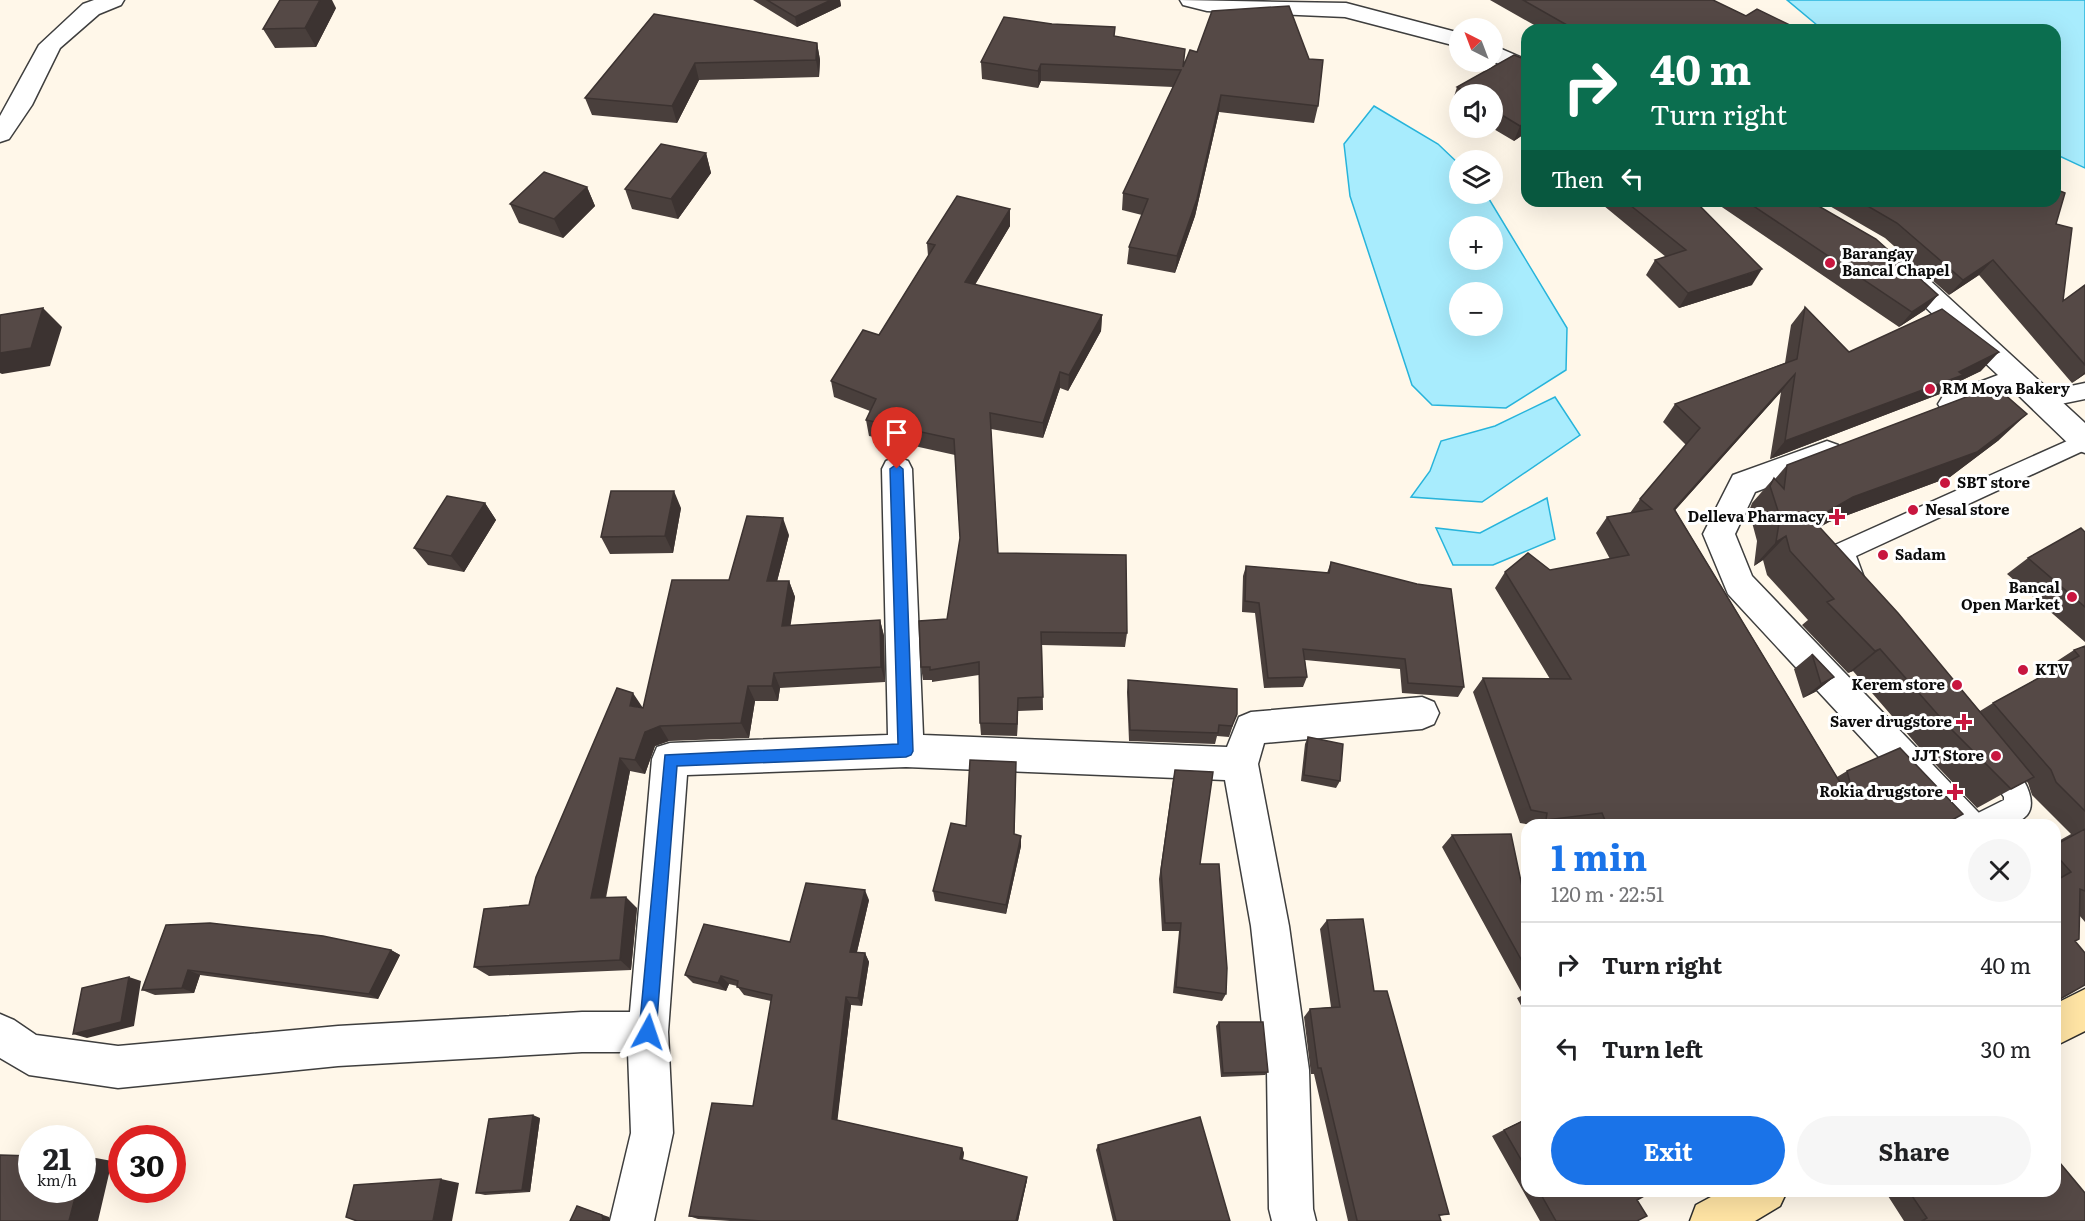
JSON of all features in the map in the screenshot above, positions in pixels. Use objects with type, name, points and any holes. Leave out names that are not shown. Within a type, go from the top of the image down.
[{"type":"main road","points":[[2061,1023],[2085,1009]]},
{"type":"main road","points":[[1712,1221],[1754,1197]]},
{"type":"street","points":[[0,134],[21,105],[50,45],[91,9],[113,0]]},
{"type":"street","points":[[1191,0],[1207,4],[1346,10],[1449,37]]},
{"type":"street","points":[[1503,57],[1521,66]]},
{"type":"street","points":[[1883,254],[1975,336],[2085,441]]},
{"type":"street","points":[[1931,413],[2030,389]]},
{"type":"street","points":[[1854,442],[1744,484],[1719,534],[1739,584],[1960,819]]},
{"type":"street","points":[[897,469],[906,751]]},
{"type":"street","points":[[1294,1221],[1291,1209],[1288,1070],[1270,926],[1240,764],[1251,728],[1422,713]]},
{"type":"street","points":[[632,1221],[652,1133],[648,1032],[670,759],[906,751],[1240,764]]},
{"type":"street","points":[[0,1034],[29,1054],[118,1067],[338,1046],[582,1032],[648,1032]]},
{"type":"lane","points":[[2030,389],[2085,391]]},
{"type":"lane","points":[[1864,602],[1857,592],[1843,552],[2085,441]]},
{"type":"lane","points":[[1977,745],[2017,793],[2017,807],[1993,819]]},
{"type":"water","points":[[1787,0],[2085,0],[2085,168],[2061,157],[2061,24],[1816,24]]},
{"type":"water","points":[[1374,106],[1438,144],[1449,154],[1449,204],[1492,204],[1499,216],[1449,216],[1449,270],[1503,270],[1503,222],[1567,328],[1566,370],[1506,408],[1432,405],[1412,385],[1350,196],[1344,144]]},
{"type":"water","points":[[1555,397],[1580,435],[1482,502],[1411,497],[1430,471],[1441,441],[1495,426]]},
{"type":"water","points":[[1547,498],[1555,539],[1493,565],[1453,565],[1436,528],[1480,533]]},
{"type":"building","points":[[280,0],[320,0],[305,28],[263,29]]},
{"type":"building","points":[[767,0],[831,0],[795,17]]},
{"type":"building","points":[[1523,0],[1713,0],[1746,16],[1757,9],[1788,24],[1565,24]]},
{"type":"building","points":[[1289,6],[1309,59],[1323,60],[1318,106],[1221,95],[1197,199],[1177,256],[1129,247],[1148,199],[1123,193],[1181,70],[1041,64],[1038,71],[981,62],[1004,17],[1052,24],[1115,27],[1114,36],[1185,49],[1183,67],[1190,50],[1197,52],[1212,11]]},
{"type":"building","points":[[654,14],[817,43],[816,60],[695,63],[672,106],[585,98]]},
{"type":"building","points":[[1514,55],[1521,58],[1520,126],[1503,116],[1503,84],[1462,84],[1484,72],[1503,72],[1503,61]]},
{"type":"building","points":[[661,144],[706,153],[671,199],[625,189]]},
{"type":"building","points":[[544,172],[587,187],[554,219],[510,204]]},
{"type":"building","points":[[2061,191],[2065,193],[2061,207]]},
{"type":"building","points":[[957,196],[1010,209],[965,282],[1102,315],[1069,375],[1060,372],[1043,423],[990,413],[998,553],[1126,555],[1127,633],[1041,632],[1043,697],[1018,698],[1017,724],[980,723],[979,662],[930,670],[930,667],[921,667],[919,621],[947,619],[960,538],[954,439],[866,420],[876,399],[831,381],[863,330],[879,335],[935,245],[927,243]]},
{"type":"building","points":[[1632,207],[1701,207],[1762,269],[1688,293],[1655,260],[1686,250]]},
{"type":"building","points":[[1755,207],[1820,207],[1876,239],[1938,295],[1912,312]]},
{"type":"building","points":[[1869,207],[2061,207],[2056,224],[2072,228],[2063,301],[2085,285],[2085,365],[1993,260],[1963,280],[1897,223]]},
{"type":"building","points":[[1805,307],[1849,352],[1942,309],[1999,352],[1959,372],[1963,375],[1785,441],[1795,374],[1674,509],[1844,789],[1851,786],[1847,771],[1900,748],[1963,814],[1954,819],[1604,819],[1602,813],[1546,819],[1547,813],[1531,810],[1483,678],[1571,679],[1505,572],[1528,553],[1550,570],[1629,555],[1607,517],[1652,509],[1640,499],[1700,428],[1675,404],[1797,359]]},
{"type":"building","points":[[43,308],[31,348],[0,353],[0,315]]},
{"type":"building","points":[[1995,386],[2027,414],[1977,452],[1853,497],[1813,520],[1898,613],[2034,777],[2011,789],[1947,725],[1880,649],[1875,651],[1827,602],[1834,599],[1790,551],[1786,536],[1776,542],[1780,517],[1770,486],[1774,478],[1784,489],[1787,465]]},
{"type":"building","points":[[611,491],[674,491],[665,536],[601,537]]},
{"type":"building","points":[[447,496],[485,503],[451,556],[414,548]]},
{"type":"building","points":[[747,516],[783,518],[767,581],[789,581],[782,626],[880,620],[881,667],[774,673],[772,686],[748,686],[741,723],[660,726],[645,732],[635,760],[620,758],[591,898],[626,897],[620,960],[474,967],[484,909],[529,905],[536,877],[617,688],[633,693],[630,706],[643,708],[672,580],[729,580]]},
{"type":"building","points":[[2081,528],[2085,532],[2085,607],[2028,558]]},
{"type":"building","points":[[1331,562],[1417,584],[1451,589],[1464,687],[1408,683],[1405,659],[1303,649],[1307,677],[1268,678],[1259,603],[1245,601],[1246,566],[1329,573]]},
{"type":"building","points":[[2085,646],[2085,811],[2056,782],[2051,770],[1993,703],[2079,656],[2074,650]]},
{"type":"building","points":[[1812,654],[1834,677],[1821,684]]},
{"type":"building","points":[[1128,680],[1237,689],[1237,714],[1232,726],[1219,725],[1218,733],[1130,730]]},
{"type":"building","points":[[1308,737],[1343,744],[1340,781],[1304,775]]},
{"type":"building","points":[[970,760],[1016,762],[1014,834],[1021,836],[1006,905],[933,891],[951,823],[966,826]]},
{"type":"building","points":[[1175,770],[1213,772],[1200,864],[1219,864],[1227,968],[1226,994],[1176,987],[1181,923],[1165,923],[1161,870]]},
{"type":"building","points":[[2085,829],[2085,891],[2080,889],[2079,939],[2075,941],[2085,953],[2085,985],[2061,999],[2061,878],[2071,872],[2061,861],[2061,842]]},
{"type":"building","points":[[1511,834],[1521,882],[1521,959],[1452,835]]},
{"type":"building","points":[[806,883],[865,890],[850,952],[865,953],[858,998],[846,997],[832,1119],[962,1148],[960,1159],[1027,1177],[1016,1221],[761,1221],[689,1216],[712,1103],[753,1106],[772,995],[737,987],[738,981],[721,976],[718,983],[685,975],[704,924],[790,942]]},
{"type":"building","points":[[1363,919],[1374,991],[1387,991],[1449,1214],[1439,1215],[1441,1221],[1357,1221],[1321,1068],[1318,1068],[1310,1009],[1340,1007],[1327,920]]},
{"type":"building","points":[[210,923],[323,936],[391,950],[369,994],[188,970],[182,988],[142,990],[166,925]]},
{"type":"building","points":[[129,977],[121,1022],[73,1034],[82,988]]},
{"type":"building","points":[[1219,1022],[1263,1022],[1268,1072],[1223,1073]]},
{"type":"building","points":[[533,1115],[522,1190],[476,1193],[489,1119]]},
{"type":"building","points":[[1200,1117],[1230,1221],[1116,1221],[1098,1145]]},
{"type":"building","points":[[1521,1122],[1521,1160],[1504,1130]]},
{"type":"building","points":[[0,1155],[18,1156],[18,1203],[74,1203],[69,1221],[0,1221]]},
{"type":"building","points":[[2061,1164],[2085,1193],[2085,1221],[1922,1221],[1927,1218],[1913,1197],[2061,1197]]},
{"type":"building","points":[[441,1179],[433,1221],[357,1221],[346,1217],[354,1185]]},
{"type":"building","points":[[1542,1197],[1642,1197],[1637,1200],[1647,1216],[1637,1221],[1556,1221]]},
{"type":"building","points":[[577,1206],[602,1215],[603,1221],[570,1221]]},
{"type":"place","name":"Barangay Bancal Chapel","points":[[1830,263]]},
{"type":"place","name":"RM Moya Bakery","points":[[1930,389]]},
{"type":"place","name":"SBT store","points":[[1945,483]]},
{"type":"place","name":"Nesal store","points":[[1913,510]]},
{"type":"place","name":"Delleva Pharmacy","points":[[1837,517]]},
{"type":"place","name":"Sadam","points":[[1883,555]]},
{"type":"place","name":"Bancal Open Market","points":[[2072,597]]},
{"type":"place","name":"KTV","points":[[2023,670]]},
{"type":"place","name":"Kerem store","points":[[1957,685]]},
{"type":"place","name":"Saver drugstore","points":[[1964,722]]},
{"type":"place","name":"JJT Store","points":[[1996,756]]},
{"type":"place","name":"Rokia drugstore","points":[[1955,792]]},
{"type":"route","points":[[648,1032],[670,759],[906,751],[897,469]]}]
